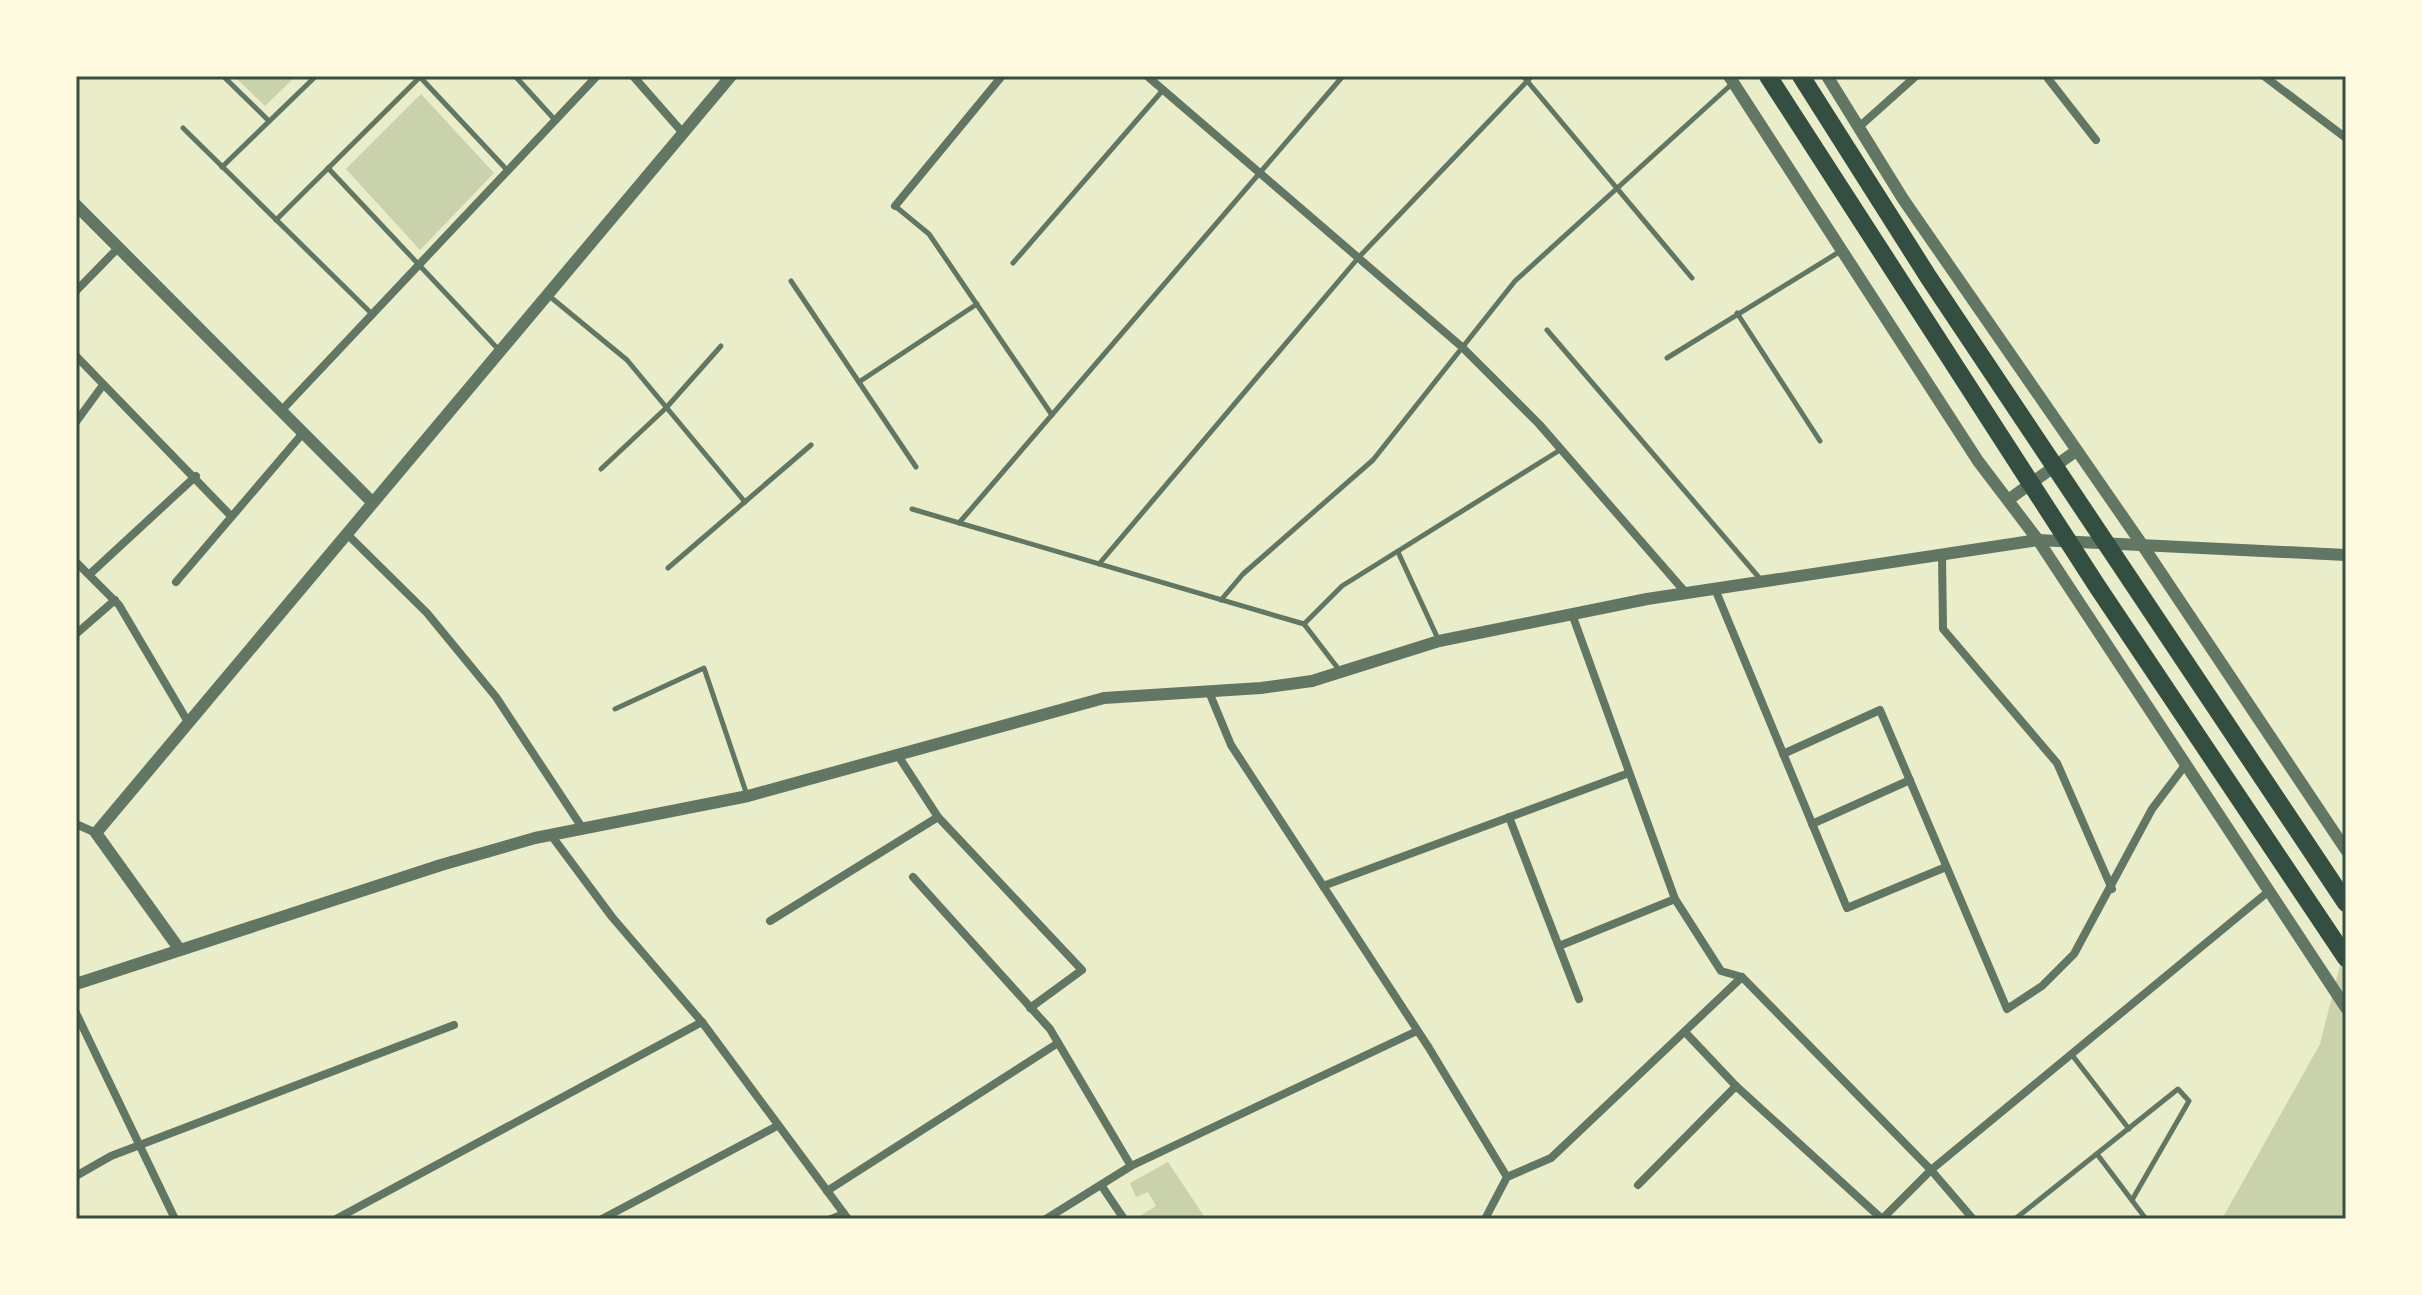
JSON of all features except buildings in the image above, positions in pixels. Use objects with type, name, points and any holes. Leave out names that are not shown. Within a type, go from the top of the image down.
[{"type":"highway","points":[[1768,76],[2119,620],[2346,958]]},
{"type":"highway","points":[[1801,76],[1929,278],[2054,461],[2346,903]]},
{"type":"street","points":[[281,411],[597,76]]},
{"type":"street","points":[[633,76],[683,133]]},
{"type":"street","points":[[96,833],[731,76]]},
{"type":"street","points":[[895,206],[1002,76]]},
{"type":"street","points":[[1827,76],[1903,199],[2141,543],[2346,850]]},
{"type":"street","points":[[1859,127],[1916,76]]},
{"type":"street","points":[[2046,76],[2096,140]]},
{"type":"street","points":[[2264,76],[2343,136],[2346,123]]},
{"type":"street","points":[[1149,77],[1462,347],[1561,449],[1686,593]]},
{"type":"street","points":[[1732,79],[1978,461],[2038,540],[2346,1008]]},
{"type":"street","points":[[76,205],[372,502]]},
{"type":"street","points":[[76,291],[118,248]]},
{"type":"street","points":[[76,356],[196,476],[231,516]]},
{"type":"street","points":[[76,422],[103,385]]},
{"type":"street","points":[[176,582],[303,433]]},
{"type":"street","points":[[2008,500],[2076,451]]},
{"type":"street","points":[[91,573],[196,476]]},
{"type":"street","points":[[346,533],[427,613],[496,697],[583,829]]},
{"type":"street","points":[[76,984],[441,865],[551,835],[748,796],[1104,698],[1209,692],[1312,681],[1439,641],[1572,614],[1686,593],[2038,540],[2346,555]]},
{"type":"street","points":[[1942,555],[1943,629],[2057,763],[2112,889]]},
{"type":"street","points":[[76,562],[91,573],[115,600],[188,722]]},
{"type":"street","points":[[1715,589],[1847,908],[1946,867]]},
{"type":"street","points":[[76,634],[115,600]]},
{"type":"street","points":[[1572,614],[1675,899],[1721,971],[1742,977],[1931,1170],[1973,1219]]},
{"type":"street","points":[[1209,692],[1231,745],[1417,1031],[1507,1177]]},
{"type":"street","points":[[1783,754],[1880,710],[2007,1009],[2042,986],[2074,954],[2112,889],[2152,809],[2186,764]]},
{"type":"street","points":[[897,754],[938,817],[1082,970],[1030,1008]]},
{"type":"street","points":[[1323,886],[1629,773]]},
{"type":"street","points":[[1812,824],[1910,780]]},
{"type":"street","points":[[770,921],[938,817]]},
{"type":"street","points":[[1509,817],[1579,999]]},
{"type":"street","points":[[76,824],[96,833],[180,950]]},
{"type":"street","points":[[551,835],[612,917],[702,1022],[846,1216],[831,1219]]},
{"type":"street","points":[[913,877],[1058,1043],[1131,1166]]},
{"type":"street","points":[[1685,1032],[1736,1086],[1882,1219],[1931,1170],[2269,891]]},
{"type":"street","points":[[1559,946],[1675,899]]},
{"type":"street","points":[[1485,1219],[1507,1177],[1551,1158],[1742,977]]},
{"type":"street","points":[[76,1013],[175,1219]]},
{"type":"street","points":[[336,1219],[702,1022]]},
{"type":"street","points":[[76,1176],[139,1146],[454,1025]]},
{"type":"street","points":[[1046,1219],[1131,1166],[1417,1031]]},
{"type":"street","points":[[827,1191],[1058,1043]]},
{"type":"street","points":[[1638,1185],[1736,1086]]},
{"type":"street","points":[[602,1219],[777,1126]]},
{"type":"street","points":[[1101,1185],[1124,1219]]},
{"type":"lane","points":[[223,76],[269,121]]},
{"type":"lane","points":[[222,167],[316,76]]},
{"type":"lane","points":[[515,76],[555,120]]},
{"type":"lane","points":[[959,523],[1343,76]]},
{"type":"lane","points":[[276,220],[420,77],[508,171]]},
{"type":"lane","points":[[1099,564],[1359,257],[1527,77],[1692,278]]},
{"type":"lane","points":[[1221,600],[1243,574],[1373,460],[1515,281],[1732,79]]},
{"type":"lane","points":[[1013,263],[1163,90]]},
{"type":"lane","points":[[183,128],[373,315]]},
{"type":"lane","points":[[328,168],[499,350]]},
{"type":"lane","points":[[895,206],[929,234],[1052,415]]},
{"type":"lane","points":[[1667,358],[1840,251]]},
{"type":"lane","points":[[791,281],[916,467]]},
{"type":"lane","points":[[546,293],[627,360],[745,502]]},
{"type":"lane","points":[[859,382],[977,304]]},
{"type":"lane","points":[[1737,313],[1820,441]]},
{"type":"lane","points":[[1547,330],[1762,582]]},
{"type":"lane","points":[[601,469],[666,408],[721,346]]},
{"type":"lane","points":[[668,568],[811,445]]},
{"type":"lane","points":[[1304,624],[1342,586],[1561,449]]},
{"type":"lane","points":[[912,509],[1304,624],[1341,672]]},
{"type":"lane","points":[[1398,552],[1439,641]]},
{"type":"lane","points":[[615,709],[704,668],[748,796]]},
{"type":"lane","points":[[2071,1054],[2129,1129]]},
{"type":"lane","points":[[2015,1219],[2178,1089],[2189,1101],[2132,1200]]},
{"type":"lane","points":[[2097,1154],[2146,1219]]},
{"type":"green space","points":[[234,76],[296,76],[265,106]]},
{"type":"green space","points":[[421,94],[494,173],[420,250],[346,169]]},
{"type":"green space","points":[[2346,942],[2346,1219],[2222,1219],[2320,1044]]},
{"type":"green space","points":[[1168,1162],[1206,1219],[1136,1218],[1156,1206],[1148,1192],[1136,1197],[1130,1183]]}]
